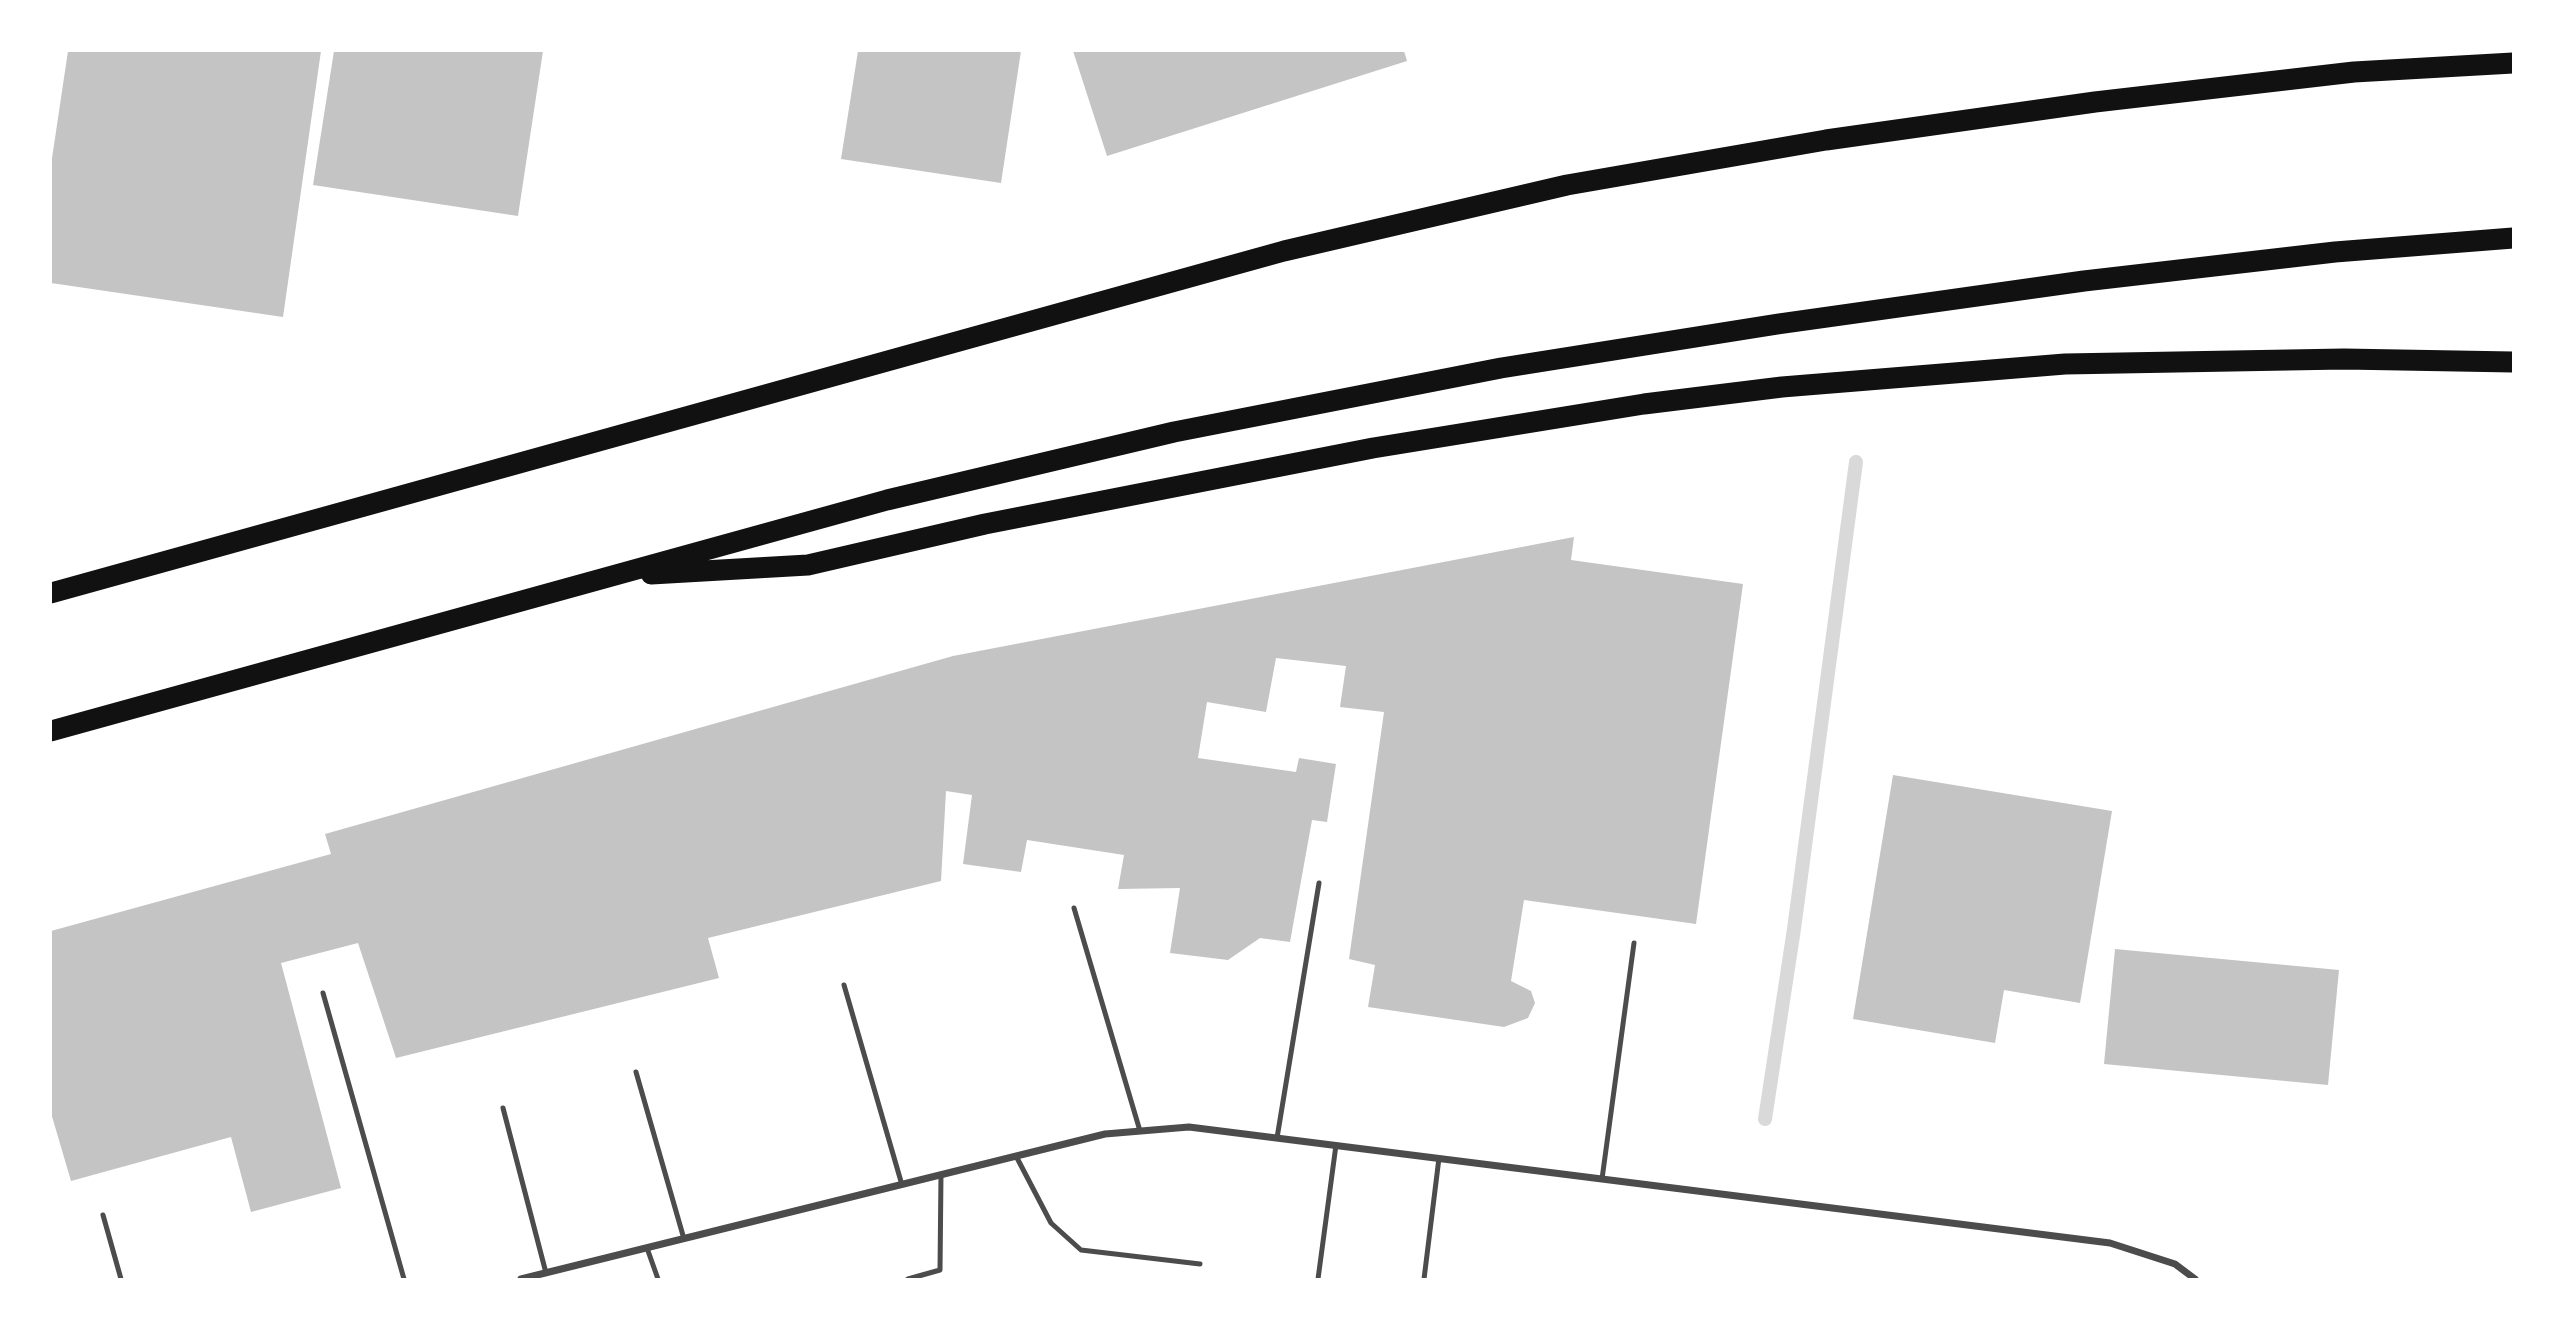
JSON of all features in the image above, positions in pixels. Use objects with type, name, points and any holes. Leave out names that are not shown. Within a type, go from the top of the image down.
[{"type":"highway","points":[[51,593],[1284,251],[1567,185],[1826,140],[2095,102],[2354,72],[2513,63]]},
{"type":"highway","points":[[51,731],[887,500],[1174,432],[1501,368],[1778,324],[2084,281],[2335,252],[2513,238]]},
{"type":"highway","points":[[607,576],[808,565],[985,524],[1373,448],[1644,404],[1782,387],[2065,364],[2344,359],[2513,362]]},
{"type":"street","points":[[521,1279],[1105,1134],[1189,1127],[2110,1243],[2175,1264],[2195,1279]]},
{"type":"lane","points":[[1277,1138],[1319,883]]},
{"type":"lane","points":[[1073,908],[1140,1131]]},
{"type":"lane","points":[[1602,1179],[1634,943]]},
{"type":"lane","points":[[844,985],[902,1185]]},
{"type":"lane","points":[[323,993],[404,1279]]},
{"type":"lane","points":[[636,1072],[684,1239]]},
{"type":"lane","points":[[503,1108],[546,1273]]},
{"type":"lane","points":[[1318,1279],[1336,1145]]},
{"type":"lane","points":[[1016,1156],[1051,1223],[1081,1250],[1200,1264]]},
{"type":"lane","points":[[1424,1279],[1439,1158]]},
{"type":"lane","points":[[908,1279],[940,1270],[942,1174]]},
{"type":"lane","points":[[103,1214],[121,1279]]},
{"type":"lane","points":[[647,1248],[658,1279]]},
{"type":"building","points":[[68,51],[321,51],[283,317],[51,283],[51,165]]},
{"type":"building","points":[[334,51],[543,51],[518,216],[313,185]]},
{"type":"building","points":[[858,51],[1021,51],[1001,183],[841,159]]},
{"type":"building","points":[[1073,51],[1404,51],[1407,61],[1107,156]]},
{"type":"building","points":[[1574,537],[1571,560],[1743,584],[1696,924],[1524,900],[1511,981],[1531,991],[1535,1003],[1528,1018],[1504,1027],[1368,1007],[1375,965],[1349,959],[1384,712],[1340,707],[1346,666],[1276,658],[1266,712],[1207,702],[1198,758],[1296,772],[1299,758],[1336,764],[1327,822],[1312,820],[1290,942],[1260,938],[1228,960],[1170,953],[1180,888],[1118,889],[1124,855],[1027,840],[1021,872],[963,864],[972,795],[946,791],[941,881],[708,938],[719,978],[396,1058],[358,943],[281,963],[341,1188],[251,1212],[231,1137],[71,1181],[51,1113],[51,931],[331,854],[325,834],[953,656]]},
{"type":"building","points":[[1893,775],[2112,811],[2080,1003],[2004,990],[1995,1043],[1853,1019]]},
{"type":"building","points":[[2115,949],[2339,970],[2328,1085],[2104,1064]]},
{"type":"waterway","points":[[1765,1119],[1794,929],[1856,462]]}]
